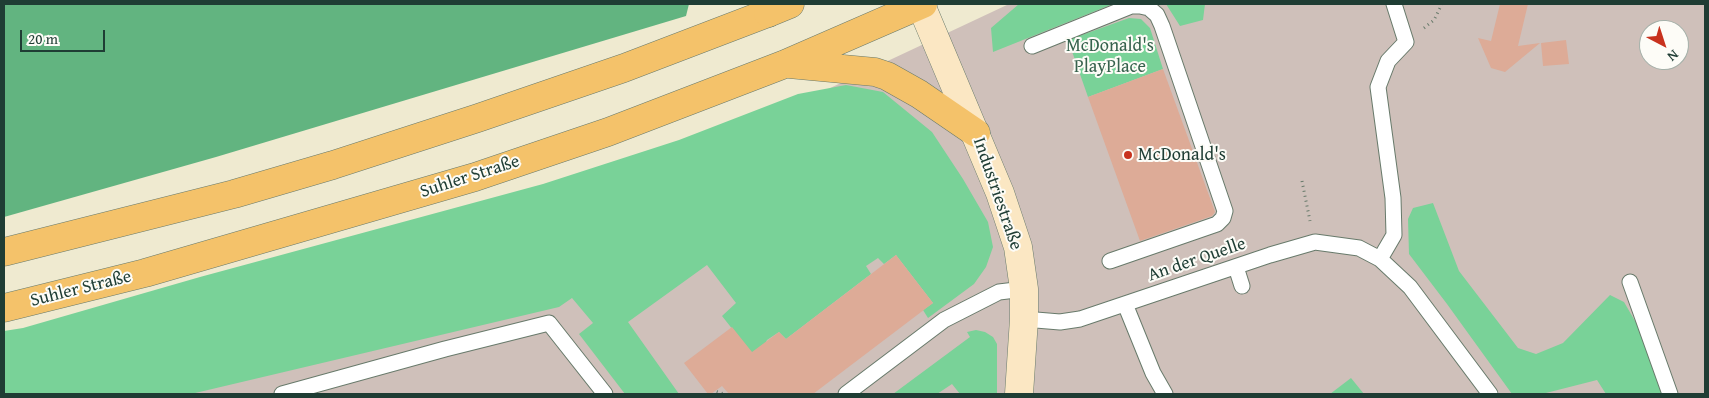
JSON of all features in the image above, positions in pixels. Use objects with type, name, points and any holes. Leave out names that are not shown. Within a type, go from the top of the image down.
[{"type":"main road","name":"Suhler Straße","points":[[4,308],[145,274],[475,177],[608,132],[785,64],[922,4]]},
{"type":"main road","points":[[4,252],[234,194],[333,165],[588,80],[778,7]]},
{"type":"main road","points":[[785,64],[875,72],[887,76],[919,94],[976,133]]},
{"type":"street","name":"Industriestraße","points":[[922,4],[1000,193],[1018,247],[1024,289],[1019,394]]},
{"type":"lane","points":[[1380,259],[1394,235],[1393,198],[1378,86],[1388,62],[1406,42],[1394,4]]},
{"type":"lane","points":[[1032,46],[1132,6],[1149,8],[1157,16],[1162,26],[1225,211],[1217,224],[1110,261]]},
{"type":"lane","name":"An der Quelle","points":[[1024,319],[1060,322],[1080,319],[1270,255],[1315,242],[1359,248],[1380,259],[1410,287],[1464,371],[1490,394]]},
{"type":"lane","points":[[1236,267],[1242,286]]},
{"type":"lane","points":[[1630,282],[1670,394]]},
{"type":"lane","points":[[846,394],[944,320],[999,292],[1024,289]]},
{"type":"lane","points":[[1125,304],[1158,371],[1165,394]]},
{"type":"lane","points":[[282,394],[549,323],[605,394]]},
{"type":"path","points":[[1302,180],[1315,242]]},
{"type":"path","points":[[716,394],[715,391],[724,394]]},
{"type":"shaded area","points":[[1009,4],[1705,4],[1705,394],[4,394],[4,373],[562,214]]},
{"type":"green space","points":[[4,4],[689,4],[686,16],[216,157],[4,217]]},
{"type":"green space","points":[[1019,4],[1113,4],[993,52],[991,28]]},
{"type":"green space","points":[[1166,4],[1205,4],[1203,20],[1180,26]]},
{"type":"green space","name":"McDonald's PlayPlace","points":[[1129,18],[1141,19],[1150,28],[1163,69],[1088,97],[1068,40]]},
{"type":"green space","points":[[846,85],[883,92],[932,132],[988,222],[993,247],[986,267],[974,284],[928,318],[923,310],[933,303],[896,255],[884,264],[878,258],[866,266],[871,274],[786,339],[779,332],[767,340],[757,360],[722,316],[736,303],[707,265],[628,322],[679,394],[625,394],[579,334],[593,323],[572,298],[559,307],[191,394],[4,394],[4,331],[23,328],[200,277],[543,184],[679,140],[798,94]]},
{"type":"green space","points":[[1433,203],[1459,271],[1518,348],[1536,354],[1563,343],[1610,295],[1624,302],[1642,333],[1660,383],[1661,394],[1606,394],[1597,380],[1542,394],[1512,394],[1409,254],[1408,219],[1413,208]]},
{"type":"green space","points":[[976,330],[985,332],[993,337],[997,344],[997,394],[960,394],[952,384],[937,394],[893,394],[970,337],[967,332]]},
{"type":"green space","points":[[1351,378],[1364,394],[1330,394]]},
{"type":"building","points":[[1500,4],[1528,4],[1518,46],[1540,43],[1505,72],[1491,68],[1478,38],[1491,41]]},
{"type":"building","points":[[1566,40],[1569,64],[1543,66],[1541,43]]},
{"type":"building","points":[[1163,69],[1215,212],[1212,216],[1140,241],[1088,97]]},
{"type":"building","points":[[896,255],[933,303],[813,394],[729,394],[722,386],[708,394],[684,363],[732,327],[752,352],[779,332],[786,339]]},
{"type":"place","name":"McDonald's","points":[[1128,155]]}]
